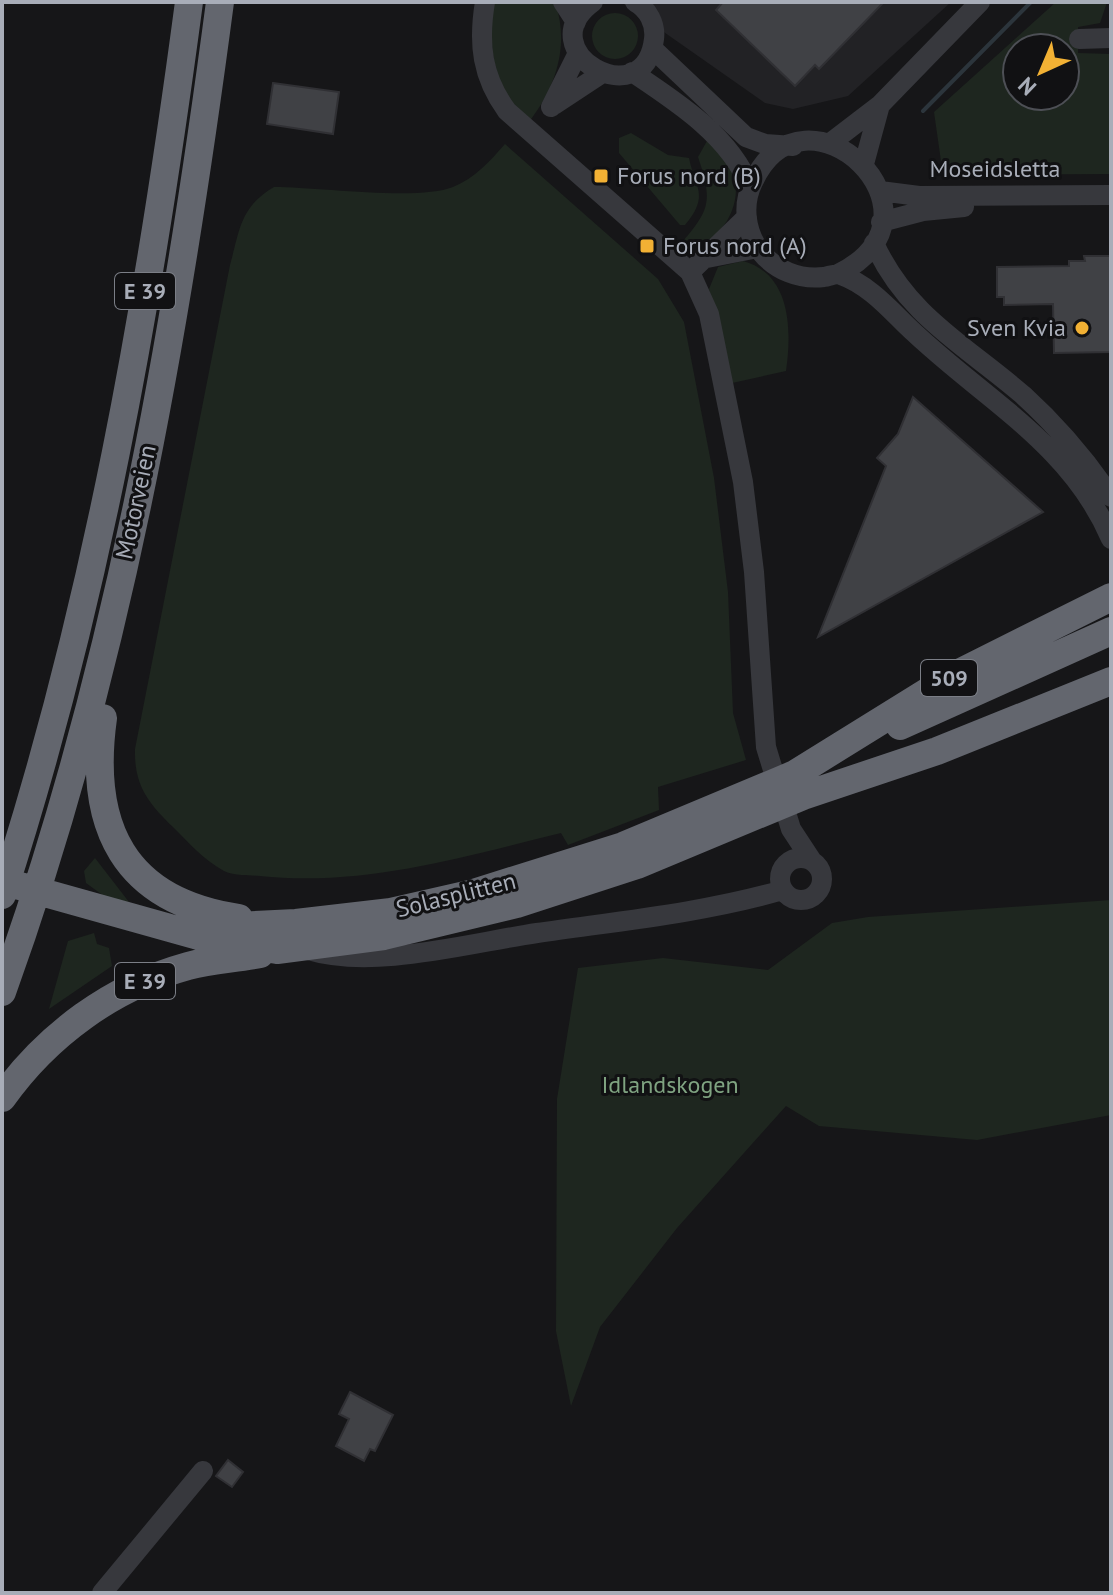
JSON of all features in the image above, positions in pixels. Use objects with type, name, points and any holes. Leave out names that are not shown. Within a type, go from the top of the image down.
[{"type":"highway","name":"Motorveien","points":[[2,895],[65,679],[106,501],[142,311],[189,2]]},
{"type":"highway","name":"Motorveien","points":[[2,992],[63,803],[103,653],[172,318],[220,2]]},
{"type":"highway","name":"509","points":[[799,785],[953,676],[1111,597]]},
{"type":"highway","name":"509","points":[[752,806],[1109,638]]},
{"type":"highway","name":"E 39","points":[[103,653],[103,719],[97,771],[105,817],[120,849],[155,887],[184,904],[286,941]]},
{"type":"highway","name":"509","points":[[799,785],[937,751],[1111,681]]},
{"type":"highway","name":"Solasplitten","points":[[286,941],[377,914],[470,894],[752,806]]},
{"type":"highway","name":"Solasplitten","points":[[2,881],[148,923],[231,927],[286,941],[470,917],[596,879],[752,806]]},
{"type":"highway","name":"E 39","points":[[2,1098],[61,1032],[123,992],[188,966],[286,941]]},
{"type":"street","points":[[485,2],[482,58],[491,87],[507,111],[690,272],[709,314],[735,435],[754,572],[763,724],[791,829],[818,866],[823,881],[816,894],[799,901],[783,890],[780,877],[786,865],[785,851],[791,829]]},
{"type":"street","points":[[563,2],[576,22]]},
{"type":"street","points":[[593,2],[576,22],[574,37],[578,53],[587,66],[601,74],[617,76],[632,72],[645,63],[653,49],[655,10],[635,2]]},
{"type":"street","points":[[829,144],[880,105],[909,70],[980,2]]},
{"type":"street","points":[[1081,39],[1111,38]]},
{"type":"street","points":[[653,49],[746,137],[765,144],[829,144],[854,155],[864,164],[880,191],[881,222],[874,243],[859,262],[838,274],[812,278],[798,276],[774,265],[758,248],[747,217],[750,187],[771,157],[793,146]]},
{"type":"street","points":[[578,53],[551,107],[601,74]]},
{"type":"street","points":[[632,72],[667,95],[732,152],[750,187]]},
{"type":"street","points":[[864,164],[880,105]]},
{"type":"street","name":"Moseidsletta","points":[[880,191],[919,196],[1111,195]]},
{"type":"street","name":"Moseidsletta","points":[[881,222],[923,211],[955,207],[1111,205]]},
{"type":"street","points":[[690,272],[747,217]]},
{"type":"street","points":[[874,243],[903,294],[933,324],[1043,414],[1111,497]]},
{"type":"street","points":[[707,258],[758,248]]},
{"type":"street","points":[[838,274],[864,287],[941,356],[1029,428],[1078,486],[1111,539]]},
{"type":"street","points":[[786,865],[801,858],[812,861]]},
{"type":"street","points":[[286,941],[331,957],[423,951],[696,909],[783,890]]},
{"type":"street","points":[[102,1593],[203,1471]]},
{"type":"shaded area","points":[[621,2],[951,2],[848,96],[793,109],[765,103]]},
{"type":"green space","points":[[494,2],[555,2],[561,34],[558,65],[547,95],[529,122],[507,96],[495,67],[491,35]]},
{"type":"green space","points":[[1056,2],[1107,2],[1100,23],[1078,27],[1078,32],[1023,32]]},
{"type":"green space","points":[[615,13],[631,20],[638,36],[631,52],[615,59],[599,52],[592,36],[599,20]]},
{"type":"green space","points":[[1001,52],[1001,112],[1081,112],[1081,53],[1111,54],[1111,174],[943,175],[934,112]]},
{"type":"green space","points":[[631,133],[668,155],[689,158],[699,199],[685,225],[680,225],[619,153],[619,138]]},
{"type":"green space","points":[[707,141],[732,171],[735,202],[723,227],[714,236],[703,244],[677,248],[696,225],[706,206],[706,186],[698,157]]},
{"type":"green space","points":[[505,144],[658,279],[684,322],[714,478],[728,592],[733,713],[746,760],[658,787],[659,810],[568,845],[561,833],[374,874],[298,878],[228,873],[197,851],[150,801],[137,773],[135,749],[239,230],[254,203],[274,187],[393,193],[437,191],[453,187],[475,174]]},
{"type":"green space","points":[[743,261],[771,278],[779,291],[788,322],[788,355],[786,371],[732,383],[709,289],[718,267]]},
{"type":"green space","points":[[95,858],[129,902],[108,899],[86,883],[84,871]]},
{"type":"green space","name":"Idlandskogen","points":[[1111,900],[1111,1115],[977,1140],[819,1126],[786,1106],[677,1228],[600,1327],[571,1406],[556,1331],[557,1099],[578,968],[663,958],[768,970],[832,923],[868,917]]},
{"type":"green space","points":[[94,933],[97,944],[109,948],[112,966],[49,1009],[68,941]]},
{"type":"building","points":[[723,2],[884,2],[819,69],[815,65],[795,86],[716,10]]},
{"type":"building","points":[[273,83],[339,92],[333,134],[267,124]]},
{"type":"building","name":"Sven Kvia","points":[[1084,256],[1111,256],[1111,352],[1054,353],[1053,304],[1004,305],[1004,297],[997,297],[997,267],[1069,266],[1069,261],[1085,261]]},
{"type":"building","points":[[913,397],[1043,512],[818,637],[886,466],[877,458],[898,434]]},
{"type":"building","points":[[350,1392],[393,1415],[375,1451],[370,1449],[364,1461],[336,1446],[349,1419],[339,1414]]},
{"type":"building","points":[[228,1460],[243,1472],[232,1487],[216,1476]]},
{"type":"waterway","points":[[923,111],[1031,2]]},
{"type":"place","name":"Forus nord (B)","points":[[601,176]]},
{"type":"place","name":"Forus nord (A)","points":[[647,246]]},
{"type":"place","name":"Sven Kvia","points":[[1082,328]]}]
